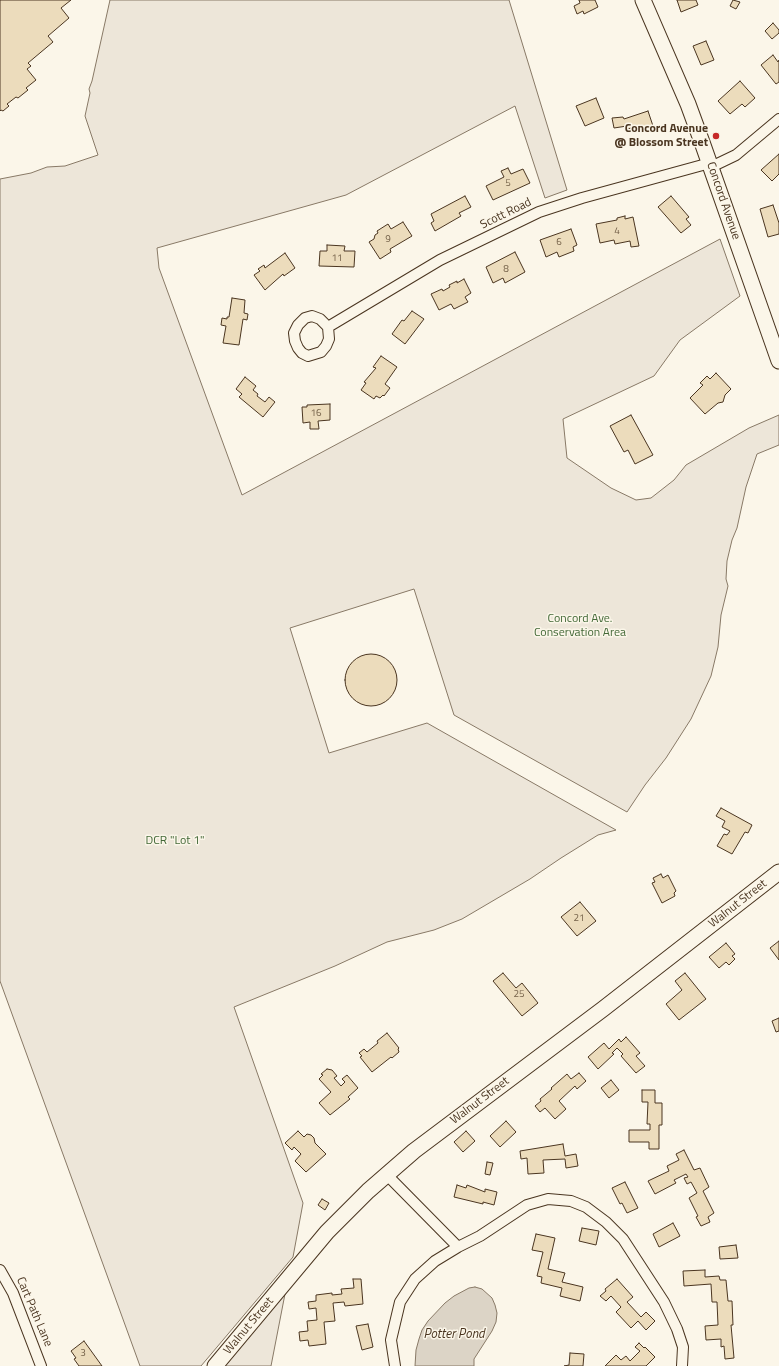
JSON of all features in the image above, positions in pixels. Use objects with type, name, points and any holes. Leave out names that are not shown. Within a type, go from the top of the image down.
[{"type":"street","name":"Concord Avenue","points":[[643,0],[688,104],[711,165],[779,361]]},
{"type":"street","name":"Scott Road","points":[[328,327],[440,260],[539,212],[582,198],[711,165],[736,155],[779,119]]},
{"type":"street","name":"Walnut Street","points":[[215,1366],[327,1232],[348,1210],[416,1149],[608,1005],[779,872]]},
{"type":"street","points":[[387,1175],[458,1247]]},
{"type":"street","points":[[395,1366],[391,1340],[400,1302],[415,1279],[435,1261],[480,1236],[527,1205],[548,1199],[571,1201],[586,1208],[606,1222],[623,1239],[664,1302],[677,1329],[683,1346],[682,1366]]},
{"type":"street","name":"Cart Path Lane","points":[[0,1270],[14,1293],[41,1366]]},
{"type":"green space","points":[[110,0],[509,0],[567,190],[545,198],[515,106],[346,195],[157,248],[159,268],[242,495],[720,239],[740,296],[680,340],[654,376],[563,419],[567,458],[611,488],[636,500],[651,498],[674,480],[686,465],[749,428],[779,415],[779,445],[757,454],[746,487],[737,528],[732,540],[727,561],[726,579],[728,586],[721,615],[718,647],[711,676],[691,719],[666,758],[645,785],[627,812],[454,715],[414,589],[290,628],[329,753],[427,723],[616,830],[598,835],[530,879],[462,919],[434,930],[387,942],[335,966],[234,1007],[303,1203],[293,1257],[201,1366],[140,1366],[0,981],[0,179],[31,173],[47,167],[65,166],[98,155],[85,116],[90,93],[89,89]]},
{"type":"green space","points":[[285,1294],[271,1366],[225,1366]]},
{"type":"water","name":"Potter Pond","points":[[475,1287],[482,1289],[492,1298],[497,1313],[496,1322],[492,1331],[474,1359],[474,1366],[415,1366],[416,1350],[419,1339],[422,1330],[428,1321],[454,1296],[469,1288]]},
{"type":"building","points":[[0,0],[71,0],[61,8],[69,18],[48,36],[53,42],[28,63],[31,66],[27,69],[36,80],[26,88],[28,90],[7,104],[9,106],[3,111],[0,111]]},
{"type":"building","points":[[579,0],[595,0],[598,7],[584,14],[583,11],[577,14],[574,6],[580,3]]},
{"type":"building","points":[[677,0],[696,0],[698,5],[681,12]]},
{"type":"building","points":[[733,0],[740,2],[736,9],[730,6]]},
{"type":"building","points":[[773,23],[779,30],[779,33],[772,39],[765,31]]},
{"type":"building","points":[[706,41],[714,60],[701,65],[693,46]]},
{"type":"building","points":[[773,55],[778,62],[779,60],[779,82],[776,84],[761,65]]},
{"type":"building","points":[[740,81],[755,98],[745,107],[742,104],[730,114],[718,101]]},
{"type":"building","points":[[596,98],[604,118],[585,126],[576,106]]},
{"type":"building","points":[[648,111],[653,126],[636,132],[635,127],[628,129],[627,126],[614,128],[612,118],[623,117],[624,119]]},
{"type":"building","points":[[779,154],[779,174],[772,181],[761,170]]},
{"type":"building","points":[[508,168],[511,174],[523,169],[530,183],[493,200],[486,186],[504,177],[501,171]]},
{"type":"building","points":[[465,196],[471,207],[459,213],[461,216],[435,231],[431,223],[434,221],[431,214]]},
{"type":"building","points":[[671,196],[689,217],[686,219],[691,225],[681,233],[658,207]]},
{"type":"building","points":[[773,205],[779,223],[779,234],[768,237],[760,209]]},
{"type":"building","points":[[625,216],[625,219],[633,217],[639,246],[631,247],[630,241],[615,244],[614,240],[600,243],[596,224],[617,220],[617,218]]},
{"type":"building","points":[[403,222],[412,236],[390,249],[391,252],[380,259],[369,242],[374,239],[375,235],[378,233],[377,231],[388,224],[391,229]]},
{"type":"building","points":[[571,229],[577,245],[573,247],[574,251],[559,257],[557,252],[546,257],[540,240]]},
{"type":"building","points":[[327,245],[345,246],[344,251],[355,251],[354,267],[319,266],[320,251],[327,251]]},
{"type":"building","points":[[515,252],[525,272],[505,283],[503,278],[493,283],[486,267]]},
{"type":"building","points":[[285,253],[295,268],[284,276],[283,274],[265,290],[254,275],[260,271],[258,269],[264,265],[265,268]]},
{"type":"building","points":[[464,279],[471,293],[465,297],[468,302],[454,309],[451,304],[439,310],[431,294],[442,289],[443,291],[450,287],[449,285]]},
{"type":"building","points":[[232,298],[245,300],[244,313],[248,314],[247,320],[243,319],[239,345],[223,343],[226,326],[221,325],[222,318],[227,319],[227,317],[229,317]]},
{"type":"building","points":[[412,311],[424,319],[405,344],[392,334],[402,320],[404,321]]},
{"type":"building","points":[[381,356],[397,367],[385,384],[390,388],[384,396],[383,395],[380,398],[376,396],[374,399],[361,390],[366,383],[364,382],[376,368],[373,367]]},
{"type":"building","points":[[716,373],[731,389],[725,395],[723,402],[718,403],[705,414],[690,398],[703,385],[700,383],[707,376],[710,379]]},
{"type":"building","points":[[245,377],[256,386],[253,390],[258,394],[257,396],[265,402],[269,397],[275,402],[263,417],[239,397],[242,394],[236,389]]},
{"type":"building","points":[[330,404],[330,420],[318,421],[319,429],[310,429],[310,422],[303,423],[302,407],[307,407],[307,405]]},
{"type":"building","points":[[631,415],[653,455],[635,464],[628,450],[624,452],[610,426]]},
{"type":"building","points":[[366,654],[376,654],[390,661],[397,675],[397,685],[390,699],[376,706],[366,706],[356,702],[349,695],[345,685],[345,675],[349,665],[356,658]]},
{"type":"building","points":[[721,808],[752,825],[748,833],[745,832],[732,854],[717,846],[724,834],[727,835],[730,831],[722,827],[725,821],[716,816]]},
{"type":"building","points":[[661,874],[663,878],[668,875],[676,891],[674,893],[675,896],[662,903],[652,883],[655,882],[653,878]]},
{"type":"building","points":[[580,902],[596,921],[577,936],[561,917]]},
{"type":"building","points":[[779,941],[779,960],[770,948]]},
{"type":"building","points":[[726,943],[735,954],[732,956],[735,959],[729,965],[726,962],[719,968],[709,957]]},
{"type":"building","points":[[503,973],[516,988],[522,983],[538,1003],[522,1016],[493,981]]},
{"type":"building","points":[[685,973],[706,999],[679,1020],[666,1004],[682,990],[675,981]]},
{"type":"building","points":[[779,1018],[779,1031],[776,1032],[772,1021]]},
{"type":"building","points":[[387,1033],[399,1048],[399,1052],[372,1072],[360,1057],[362,1056],[359,1053],[364,1049],[367,1052]]},
{"type":"building","points":[[626,1037],[640,1053],[636,1056],[645,1066],[636,1073],[621,1056],[623,1054],[617,1048],[612,1053],[614,1054],[598,1069],[588,1057],[604,1043],[609,1049],[619,1039],[621,1042]]},
{"type":"building","points":[[327,1069],[332,1070],[337,1076],[334,1078],[341,1086],[345,1082],[342,1079],[347,1075],[358,1088],[348,1097],[350,1099],[330,1115],[319,1103],[331,1092],[319,1079],[323,1075],[321,1074]]},
{"type":"building","points":[[579,1073],[586,1081],[577,1089],[575,1086],[559,1101],[566,1109],[555,1119],[545,1108],[540,1112],[535,1106],[541,1101],[540,1099],[552,1089],[551,1088],[567,1074],[571,1079]]},
{"type":"building","points":[[611,1080],[619,1090],[609,1098],[601,1088]]},
{"type":"building","points":[[642,1090],[655,1090],[655,1103],[662,1103],[662,1125],[659,1125],[659,1149],[649,1149],[649,1142],[629,1142],[629,1130],[650,1130],[650,1124],[647,1124],[648,1102],[642,1102]]},
{"type":"building","points":[[506,1121],[516,1132],[500,1147],[490,1136]]},
{"type":"building","points":[[298,1131],[304,1137],[307,1134],[311,1135],[314,1138],[315,1143],[326,1154],[306,1172],[295,1161],[301,1154],[294,1147],[292,1150],[285,1143]]},
{"type":"building","points":[[466,1131],[475,1141],[463,1152],[454,1142]]},
{"type":"building","points":[[563,1144],[565,1156],[576,1154],[578,1166],[566,1168],[565,1159],[543,1160],[544,1173],[528,1174],[527,1158],[521,1159],[520,1151]]},
{"type":"building","points":[[684,1150],[694,1170],[700,1168],[709,1187],[703,1191],[714,1213],[708,1217],[710,1222],[701,1226],[689,1198],[697,1193],[691,1182],[687,1184],[684,1178],[688,1177],[686,1174],[674,1180],[676,1183],[655,1194],[648,1181],[669,1171],[667,1166],[679,1160],[676,1154]]},
{"type":"building","points":[[487,1162],[493,1163],[490,1175],[485,1174]]},
{"type":"building","points":[[625,1182],[638,1208],[627,1213],[622,1203],[620,1204],[612,1188]]},
{"type":"building","points":[[457,1185],[466,1188],[467,1185],[485,1192],[485,1189],[497,1192],[494,1205],[454,1197]]},
{"type":"building","points":[[322,1199],[329,1203],[325,1210],[318,1205]]},
{"type":"building","points":[[673,1223],[680,1236],[659,1247],[653,1234]]},
{"type":"building","points":[[582,1228],[599,1231],[596,1245],[579,1241]]},
{"type":"building","points":[[536,1234],[555,1238],[548,1269],[565,1273],[562,1282],[583,1287],[580,1301],[560,1296],[562,1288],[541,1283],[542,1277],[537,1276],[543,1252],[532,1250]]},
{"type":"building","points":[[736,1245],[738,1258],[720,1259],[719,1247]]},
{"type":"building","points":[[705,1270],[705,1277],[719,1276],[720,1280],[726,1280],[728,1301],[732,1301],[733,1325],[731,1325],[734,1358],[725,1359],[724,1346],[721,1347],[721,1339],[706,1340],[705,1326],[718,1325],[717,1302],[712,1302],[711,1284],[684,1286],[683,1271]]},
{"type":"building","points":[[353,1279],[361,1279],[363,1304],[345,1306],[344,1302],[333,1303],[335,1321],[324,1322],[326,1344],[309,1346],[308,1340],[300,1341],[299,1332],[308,1331],[307,1321],[317,1320],[316,1308],[309,1309],[308,1302],[316,1301],[316,1295],[332,1293],[332,1295],[342,1294],[341,1289],[354,1288]]},
{"type":"building","points":[[617,1279],[633,1297],[627,1302],[641,1317],[646,1312],[655,1321],[646,1330],[638,1321],[631,1328],[616,1312],[621,1307],[611,1296],[606,1301],[600,1296],[606,1291],[605,1289]]},
{"type":"building","points":[[368,1324],[373,1347],[362,1350],[356,1326]]},
{"type":"building","points":[[84,1341],[102,1366],[79,1366],[71,1351]]},
{"type":"building","points":[[639,1343],[655,1357],[646,1366],[605,1366],[616,1355],[621,1360],[626,1356],[630,1361],[640,1351],[635,1347]]},
{"type":"building","points":[[570,1353],[584,1354],[583,1366],[564,1366],[569,1365]]},
{"type":"place","name":"Concord Avenue @ Blossom Street","points":[[716,136]]},
{"type":"park label","name":"Concord Ave. Conservation Area","points":[[580,626]]},
{"type":"park label","name":"DCR \"Lot 1\"","points":[[175,841]]}]
